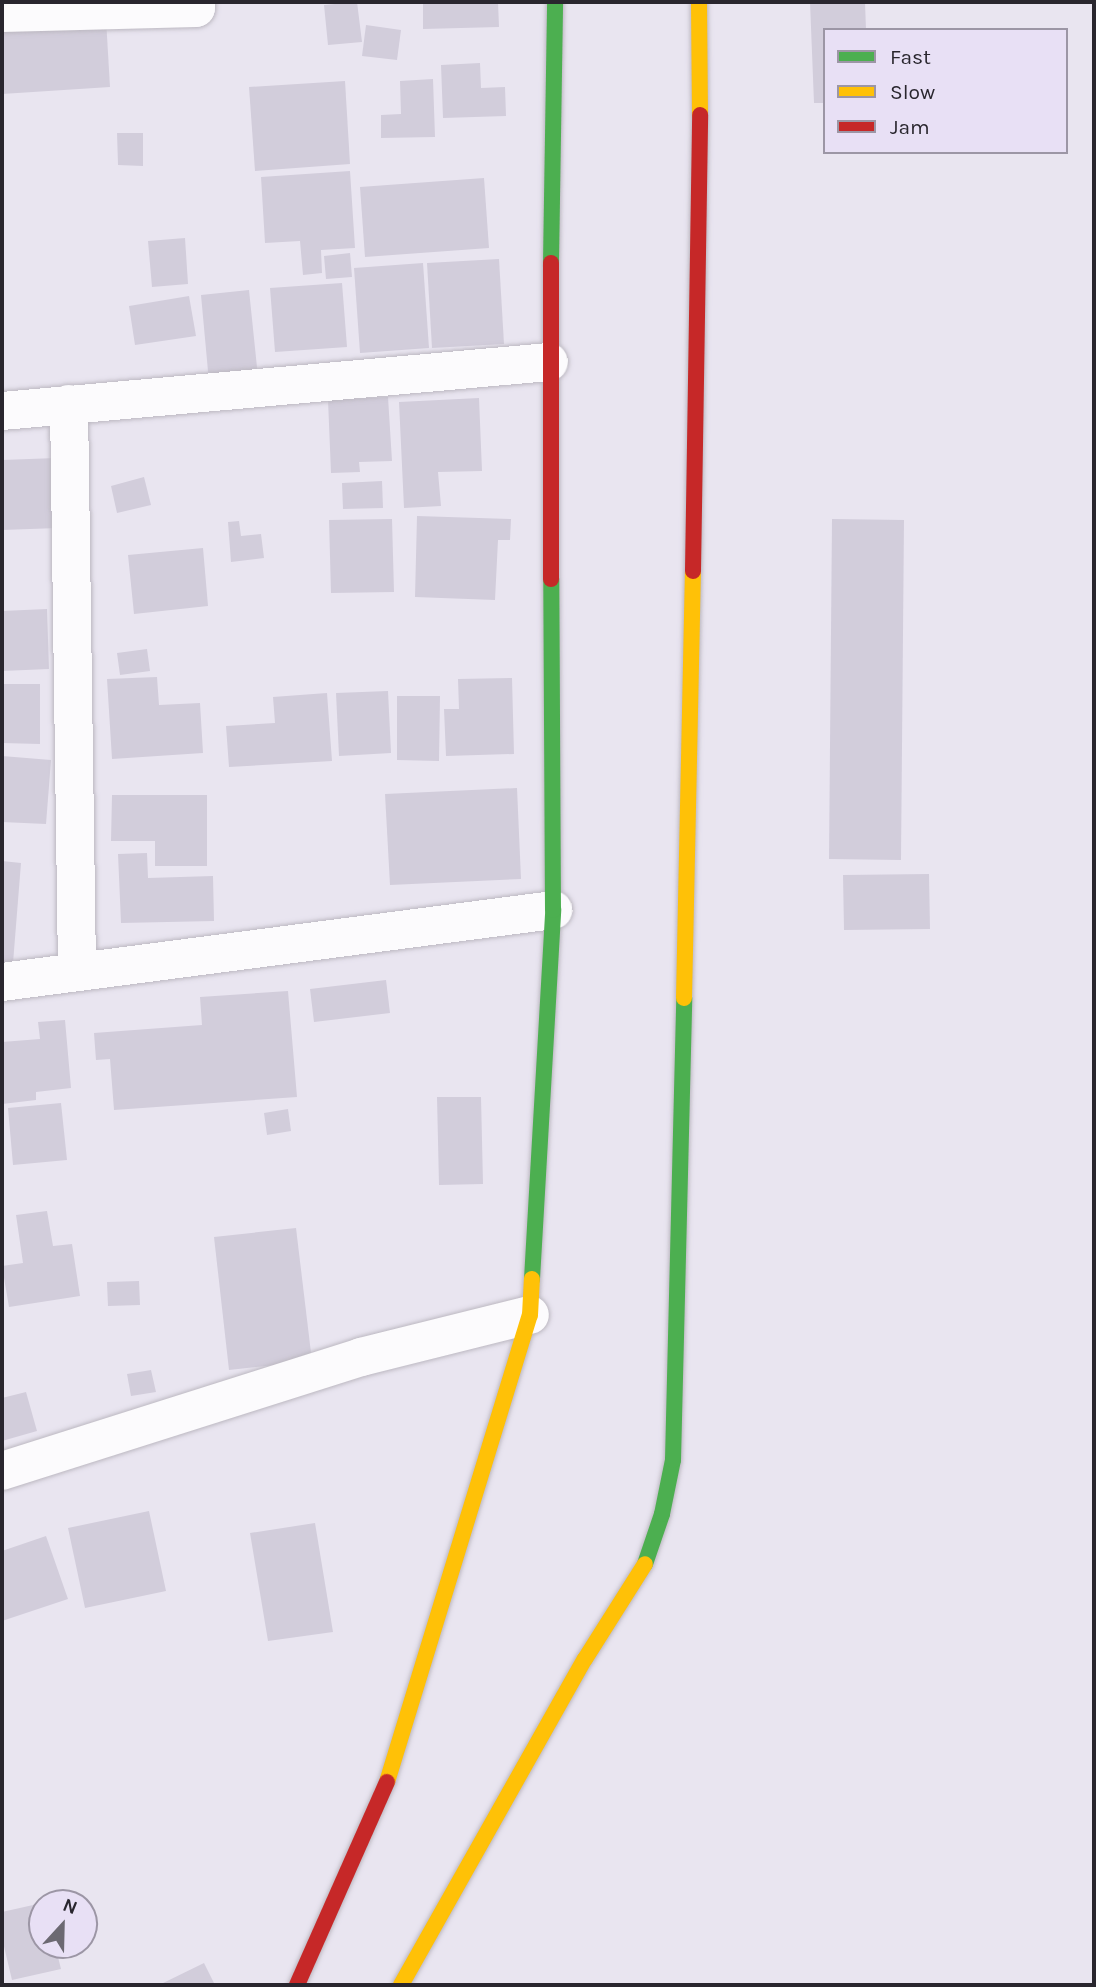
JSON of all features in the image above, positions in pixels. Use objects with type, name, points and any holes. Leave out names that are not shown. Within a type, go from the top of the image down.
[{"type":"street","points":[[2,13],[196,8],[196,2]]},
{"type":"street","points":[[297,1985],[386,1786],[530,1315],[553,910],[548,362],[555,2]]},
{"type":"street","points":[[401,1985],[585,1659],[643,1569],[662,1514],[673,1460],[701,245],[699,2]]},
{"type":"street","points":[[2,411],[548,362]]},
{"type":"street","points":[[69,404],[77,969]]},
{"type":"street","points":[[2,982],[77,969],[553,910]]},
{"type":"street","points":[[2,1471],[361,1357],[530,1315]]},
{"type":"building","points":[[357,2],[362,42],[328,45],[324,5]]},
{"type":"building","points":[[423,2],[498,2],[499,27],[423,29]]},
{"type":"building","points":[[810,2],[865,2],[866,28],[823,28],[823,103],[814,103]]},
{"type":"building","points":[[106,19],[110,87],[2,94],[2,25]]},
{"type":"building","points":[[366,25],[401,30],[397,60],[362,56]]},
{"type":"building","points":[[480,63],[481,88],[505,87],[506,116],[443,118],[441,65]]},
{"type":"building","points":[[433,79],[435,137],[381,138],[381,115],[401,114],[400,81]]},
{"type":"building","points":[[345,81],[350,164],[255,171],[249,87]]},
{"type":"building","points":[[117,133],[143,133],[143,166],[118,165]]},
{"type":"building","points":[[350,171],[355,248],[321,250],[322,273],[303,275],[300,241],[265,243],[261,177]]},
{"type":"building","points":[[484,178],[489,248],[365,257],[360,187]]},
{"type":"building","points":[[185,238],[188,284],[152,287],[148,241]]},
{"type":"building","points":[[350,253],[352,277],[326,279],[324,256]]},
{"type":"building","points":[[499,259],[504,344],[432,348],[427,263]]},
{"type":"building","points":[[423,263],[429,348],[360,353],[354,268]]},
{"type":"building","points":[[342,283],[347,347],[275,352],[270,288]]},
{"type":"building","points":[[249,290],[258,377],[209,382],[201,295]]},
{"type":"building","points":[[189,296],[196,336],[135,345],[129,306]]},
{"type":"building","points":[[388,397],[392,461],[359,462],[360,472],[331,473],[328,400]]},
{"type":"building","points":[[479,398],[482,471],[438,472],[441,506],[404,508],[399,402]]},
{"type":"building","points":[[56,458],[58,528],[2,530],[2,460]]},
{"type":"building","points":[[144,477],[151,505],[117,513],[111,486]]},
{"type":"building","points":[[382,481],[383,508],[343,509],[342,483]]},
{"type":"building","points":[[417,516],[511,519],[510,540],[498,540],[495,600],[415,597]]},
{"type":"building","points":[[392,519],[394,592],[331,593],[329,520]]},
{"type":"building","points":[[832,519],[904,520],[901,860],[829,859]]},
{"type":"building","points":[[239,521],[241,536],[261,534],[264,558],[231,562],[228,522]]},
{"type":"building","points":[[203,548],[208,606],[134,614],[128,555]]},
{"type":"building","points":[[47,609],[49,669],[2,671],[2,611]]},
{"type":"building","points":[[147,649],[150,671],[120,675],[117,653]]},
{"type":"building","points":[[157,677],[159,705],[200,703],[203,753],[112,759],[107,679]]},
{"type":"building","points":[[512,678],[514,754],[446,756],[444,709],[459,709],[458,679]]},
{"type":"building","points":[[2,684],[40,684],[40,744],[2,743]]},
{"type":"building","points":[[388,691],[391,753],[339,756],[336,693]]},
{"type":"building","points":[[327,693],[332,761],[229,767],[226,726],[275,723],[273,697]]},
{"type":"building","points":[[397,696],[440,696],[439,761],[397,760]]},
{"type":"building","points":[[2,756],[51,760],[46,824],[2,822]]},
{"type":"building","points":[[517,788],[521,879],[390,885],[385,794]]},
{"type":"building","points":[[112,795],[207,795],[207,866],[155,866],[155,841],[111,841]]},
{"type":"building","points":[[147,853],[148,878],[213,876],[214,921],[121,923],[118,854]]},
{"type":"building","points":[[2,861],[21,863],[13,963],[2,962]]},
{"type":"building","points":[[929,874],[930,929],[844,930],[843,875]]},
{"type":"building","points":[[386,980],[390,1013],[314,1022],[310,989]]},
{"type":"building","points":[[288,991],[297,1097],[114,1110],[110,1059],[96,1060],[94,1033],[202,1025],[200,997]]},
{"type":"building","points":[[65,1020],[71,1088],[36,1092],[36,1100],[2,1104],[2,1042],[40,1039],[38,1022]]},
{"type":"building","points":[[437,1097],[481,1097],[483,1184],[439,1185]]},
{"type":"building","points":[[61,1103],[67,1160],[13,1165],[8,1108]]},
{"type":"building","points":[[288,1109],[291,1131],[267,1135],[264,1113]]},
{"type":"building","points":[[47,1211],[53,1246],[72,1244],[80,1296],[9,1307],[2,1266],[23,1263],[16,1215]]},
{"type":"building","points":[[296,1228],[312,1361],[229,1370],[214,1237]]},
{"type":"building","points":[[139,1281],[140,1305],[108,1306],[107,1282]]},
{"type":"building","points":[[151,1370],[156,1392],[131,1396],[127,1374]]},
{"type":"building","points":[[26,1392],[37,1431],[2,1441],[2,1398]]},
{"type":"building","points":[[149,1511],[166,1591],[85,1608],[68,1528]]},
{"type":"building","points":[[315,1523],[333,1632],[268,1641],[250,1533]]},
{"type":"building","points":[[46,1536],[68,1599],[2,1621],[2,1551]]},
{"type":"building","points":[[28,1906],[28,1959],[58,1959],[61,1969],[12,1980],[2,1938],[2,1912]]},
{"type":"building","points":[[204,1963],[215,1985],[159,1985]]},
{"type":"traffic: fast","points":[[551,263],[555,2]]},
{"type":"traffic: fast","points":[[532,1279],[553,910],[551,579]]},
{"type":"traffic: fast","points":[[645,1564],[662,1514],[673,1460],[684,998]]},
{"type":"traffic: slow","points":[[699,2],[700,115]]},
{"type":"traffic: slow","points":[[684,998],[693,571]]},
{"type":"traffic: slow","points":[[387,1782],[530,1315],[532,1279]]},
{"type":"traffic: slow","points":[[401,1985],[585,1659],[645,1564]]},
{"type":"traffic: jam","points":[[693,571],[700,115]]},
{"type":"traffic: jam","points":[[551,263],[551,579]]},
{"type":"traffic: jam","points":[[297,1985],[387,1782]]}]
